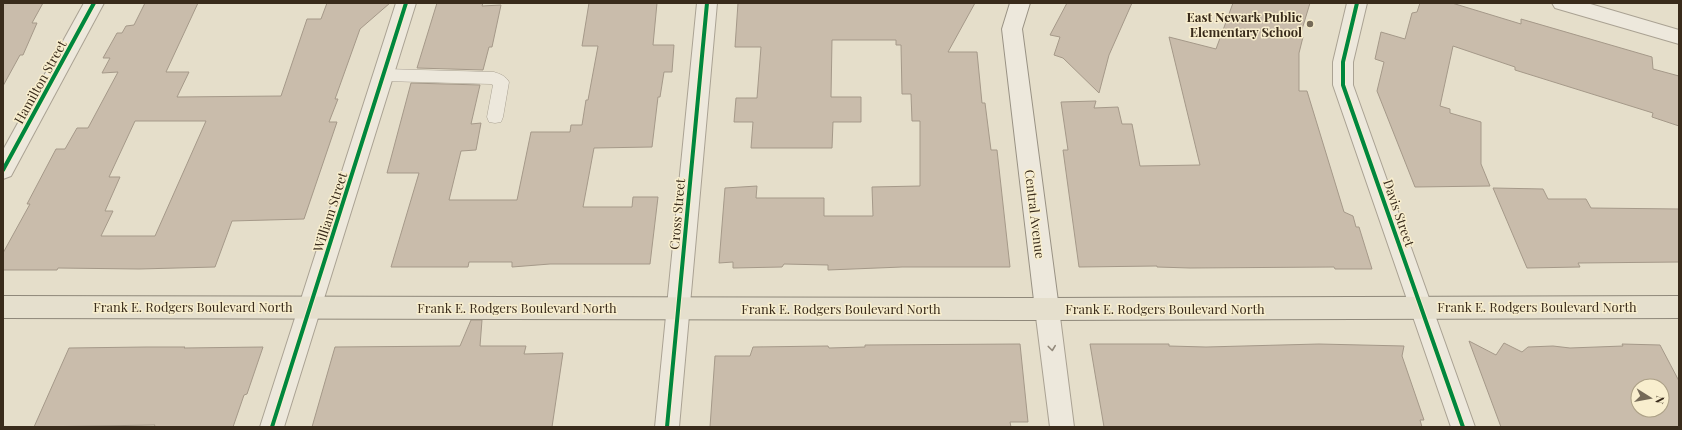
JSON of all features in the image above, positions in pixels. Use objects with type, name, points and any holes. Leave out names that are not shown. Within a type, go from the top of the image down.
[{"type":"main road","name":"Frank E. Rodgers Boulevard North","points":[[3,307],[1047,309],[1679,307]]},
{"type":"street","name":"Hamilton Street","points":[[3,170],[94,3]]},
{"type":"street","name":"William Street","points":[[272,427],[406,3]]},
{"type":"street","name":"Cross Street","points":[[667,427],[707,3]]},
{"type":"street","name":"Central Avenue","points":[[1020,3],[1012,29],[1062,427]]},
{"type":"street","name":"Davis Street","points":[[1357,3],[1343,62],[1343,85],[1464,427]]},
{"type":"street","points":[[1562,3],[1679,37]]},
{"type":"lane","points":[[384,75],[494,78],[501,82],[495,117]]},
{"type":"building","points":[[3,3],[43,3],[32,23],[37,23],[23,55],[20,55],[3,86]]},
{"type":"building","points":[[145,3],[198,3],[166,72],[189,72],[177,97],[281,96],[307,19],[321,19],[327,3],[390,3],[360,29],[335,99],[338,99],[329,122],[337,122],[304,219],[232,221],[215,267],[139,269],[58,268],[57,270],[3,270],[3,253],[30,204],[27,204],[56,149],[65,149],[77,128],[88,128],[118,72],[102,73],[110,58],[103,58],[117,33],[122,33],[126,26],[134,25]],"holes":[[[135,121],[206,121],[155,236],[101,236],[113,211],[105,211],[120,177],[109,177]]]},
{"type":"building","points":[[437,3],[483,3],[482,6],[501,5],[492,47],[489,47],[483,70],[417,68]]},
{"type":"building","points":[[589,3],[657,3],[653,45],[674,45],[672,72],[664,72],[660,97],[658,97],[652,147],[594,148],[583,207],[632,207],[633,197],[658,197],[650,264],[550,264],[512,267],[512,262],[469,262],[468,267],[391,267],[419,173],[387,173],[411,83],[480,85],[471,124],[481,123],[476,150],[461,151],[449,200],[517,200],[531,132],[570,132],[571,125],[582,125],[598,46],[582,46]]},
{"type":"building","points":[[738,3],[975,3],[948,52],[977,52],[982,103],[985,103],[991,150],[997,150],[1010,267],[902,267],[828,270],[828,265],[784,264],[782,267],[733,268],[733,262],[719,263],[725,188],[757,186],[756,198],[824,198],[824,216],[873,216],[872,187],[920,186],[920,121],[912,121],[911,94],[902,94],[901,45],[896,45],[896,40],[832,40],[831,97],[861,97],[861,122],[833,122],[832,148],[751,148],[753,122],[734,122],[736,98],[757,98],[761,47],[735,47]]},
{"type":"building","points":[[1067,3],[1132,3],[1109,55],[1099,93],[1063,58],[1054,55],[1060,37],[1050,35]]},
{"type":"building","points":[[1233,3],[1310,3],[1300,36],[1303,37],[1299,53],[1299,91],[1307,91],[1344,212],[1353,216],[1356,227],[1359,227],[1372,269],[1335,269],[1334,267],[1079,267],[1063,150],[1068,150],[1061,102],[1096,101],[1094,108],[1118,107],[1122,124],[1132,124],[1140,166],[1200,165],[1169,37],[1216,49]]},
{"type":"building","points":[[1420,3],[1452,3],[1521,24],[1521,19],[1652,57],[1653,69],[1679,76],[1679,126],[1652,117],[1653,113],[1515,70],[1515,67],[1453,46],[1440,106],[1450,109],[1450,113],[1481,122],[1481,164],[1490,186],[1415,187],[1377,91],[1384,62],[1375,59],[1381,32],[1405,39],[1412,13],[1417,12]]},
{"type":"building","points":[[1493,188],[1543,189],[1548,199],[1586,199],[1591,208],[1679,209],[1679,262],[1578,263],[1580,267],[1527,268]]},
{"type":"building","points":[[471,320],[482,320],[480,346],[526,346],[524,354],[563,353],[552,427],[312,427],[335,347],[460,346]]},
{"type":"building","points":[[1469,341],[1496,355],[1504,343],[1522,352],[1528,347],[1553,346],[1570,348],[1623,346],[1622,344],[1660,345],[1679,381],[1679,427],[1501,427]]},
{"type":"building","points":[[1020,344],[1028,422],[1010,422],[1011,427],[710,427],[715,356],[750,356],[753,347],[828,346],[829,348],[865,347],[865,345]]},
{"type":"building","points":[[1090,344],[1169,344],[1169,346],[1206,347],[1319,344],[1404,346],[1402,356],[1424,420],[1420,420],[1422,427],[1104,427]]},
{"type":"building","points":[[263,347],[247,394],[244,395],[233,427],[154,427],[155,425],[34,427],[69,348]]},
{"type":"cycle path","points":[[3,170],[94,3]]},
{"type":"cycle path","points":[[272,427],[406,3]]},
{"type":"cycle path","points":[[667,427],[707,3]]},
{"type":"cycle path","points":[[1357,3],[1343,62],[1343,85],[1463,427]]},
{"type":"place","name":"East Newark Public Elementary School","points":[[1310,24]]}]
